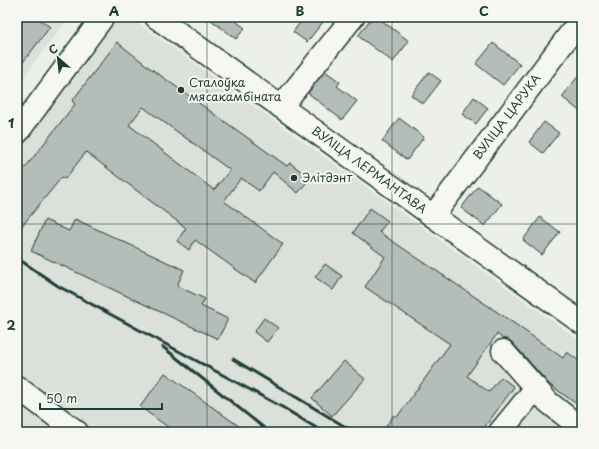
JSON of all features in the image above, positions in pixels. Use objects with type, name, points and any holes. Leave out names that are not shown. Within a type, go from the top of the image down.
[{"type":"street","points":[[17,133],[103,17]]},
{"type":"street","name":"ВУЛІЦА ЛЕРМАНТАВА","points":[[156,17],[582,323]]},
{"type":"street","points":[[281,107],[353,17]]},
{"type":"street","name":"ВУЛІЦА ЦАРУКА","points":[[433,216],[582,18]]},
{"type":"street","points":[[503,351],[548,402],[582,429]]},
{"type":"street","points":[[17,386],[77,432]]},
{"type":"street","points":[[500,432],[536,388]]},
{"type":"shaded area","points":[[17,17],[69,17],[17,86]]},
{"type":"shaded area","points":[[112,17],[130,17],[582,342],[582,432],[17,432],[17,146]]},
{"type":"building","points":[[17,17],[36,17],[50,27],[17,70]]},
{"type":"building","points":[[207,17],[230,17],[245,28],[236,39]]},
{"type":"building","points":[[304,17],[327,17],[307,42],[293,32]]},
{"type":"building","points":[[372,17],[377,17],[409,41],[393,62],[358,36]]},
{"type":"building","points":[[117,42],[150,68],[287,166],[290,163],[310,178],[298,193],[273,172],[259,191],[241,178],[224,201],[283,244],[255,283],[195,240],[189,250],[177,241],[186,228],[86,152],[65,179],[62,177],[17,232],[17,178],[75,104],[72,101]],"holes":[[[143,107],[230,170],[214,190],[129,125]]]},
{"type":"building","points":[[493,43],[520,64],[503,85],[476,64]]},
{"type":"building","points":[[325,71],[340,82],[337,86],[357,101],[342,120],[308,93]]},
{"type":"building","points":[[582,71],[582,113],[562,97]]},
{"type":"building","points":[[429,72],[441,81],[423,104],[411,95]]},
{"type":"building","points":[[474,97],[488,108],[476,124],[462,114]]},
{"type":"building","points":[[399,118],[424,137],[407,160],[382,141]]},
{"type":"building","points":[[544,122],[559,133],[543,153],[529,142]]},
{"type":"building","points":[[478,186],[502,204],[485,226],[461,208]]},
{"type":"building","points":[[370,208],[388,221],[379,232],[563,358],[567,352],[582,363],[582,408],[549,384],[512,342],[507,339],[503,339],[497,334],[467,376],[489,392],[501,377],[514,387],[481,432],[382,432],[394,415],[397,417],[450,344],[365,287],[385,257],[353,233]]},
{"type":"building","points":[[540,217],[560,232],[542,255],[523,240]]},
{"type":"building","points":[[75,219],[184,270],[177,286],[205,299],[201,306],[228,319],[218,339],[31,251],[45,220],[69,231]]},
{"type":"building","points":[[325,264],[342,276],[333,290],[315,277]]},
{"type":"building","points":[[264,318],[278,328],[267,342],[254,332]]},
{"type":"building","points":[[344,361],[365,379],[332,416],[312,398]]},
{"type":"building","points":[[165,373],[247,432],[175,432],[140,407]]},
{"type":"railway","points":[[17,258],[58,286],[282,407],[323,432]]},
{"type":"railway","points":[[163,347],[269,432]]},
{"type":"railway","points":[[233,359],[354,432]]},
{"type":"place","name":"Сталоўка мясакамбіната","points":[[181,90]]},
{"type":"place","name":"Элітдэнт","points":[[294,178]]}]
